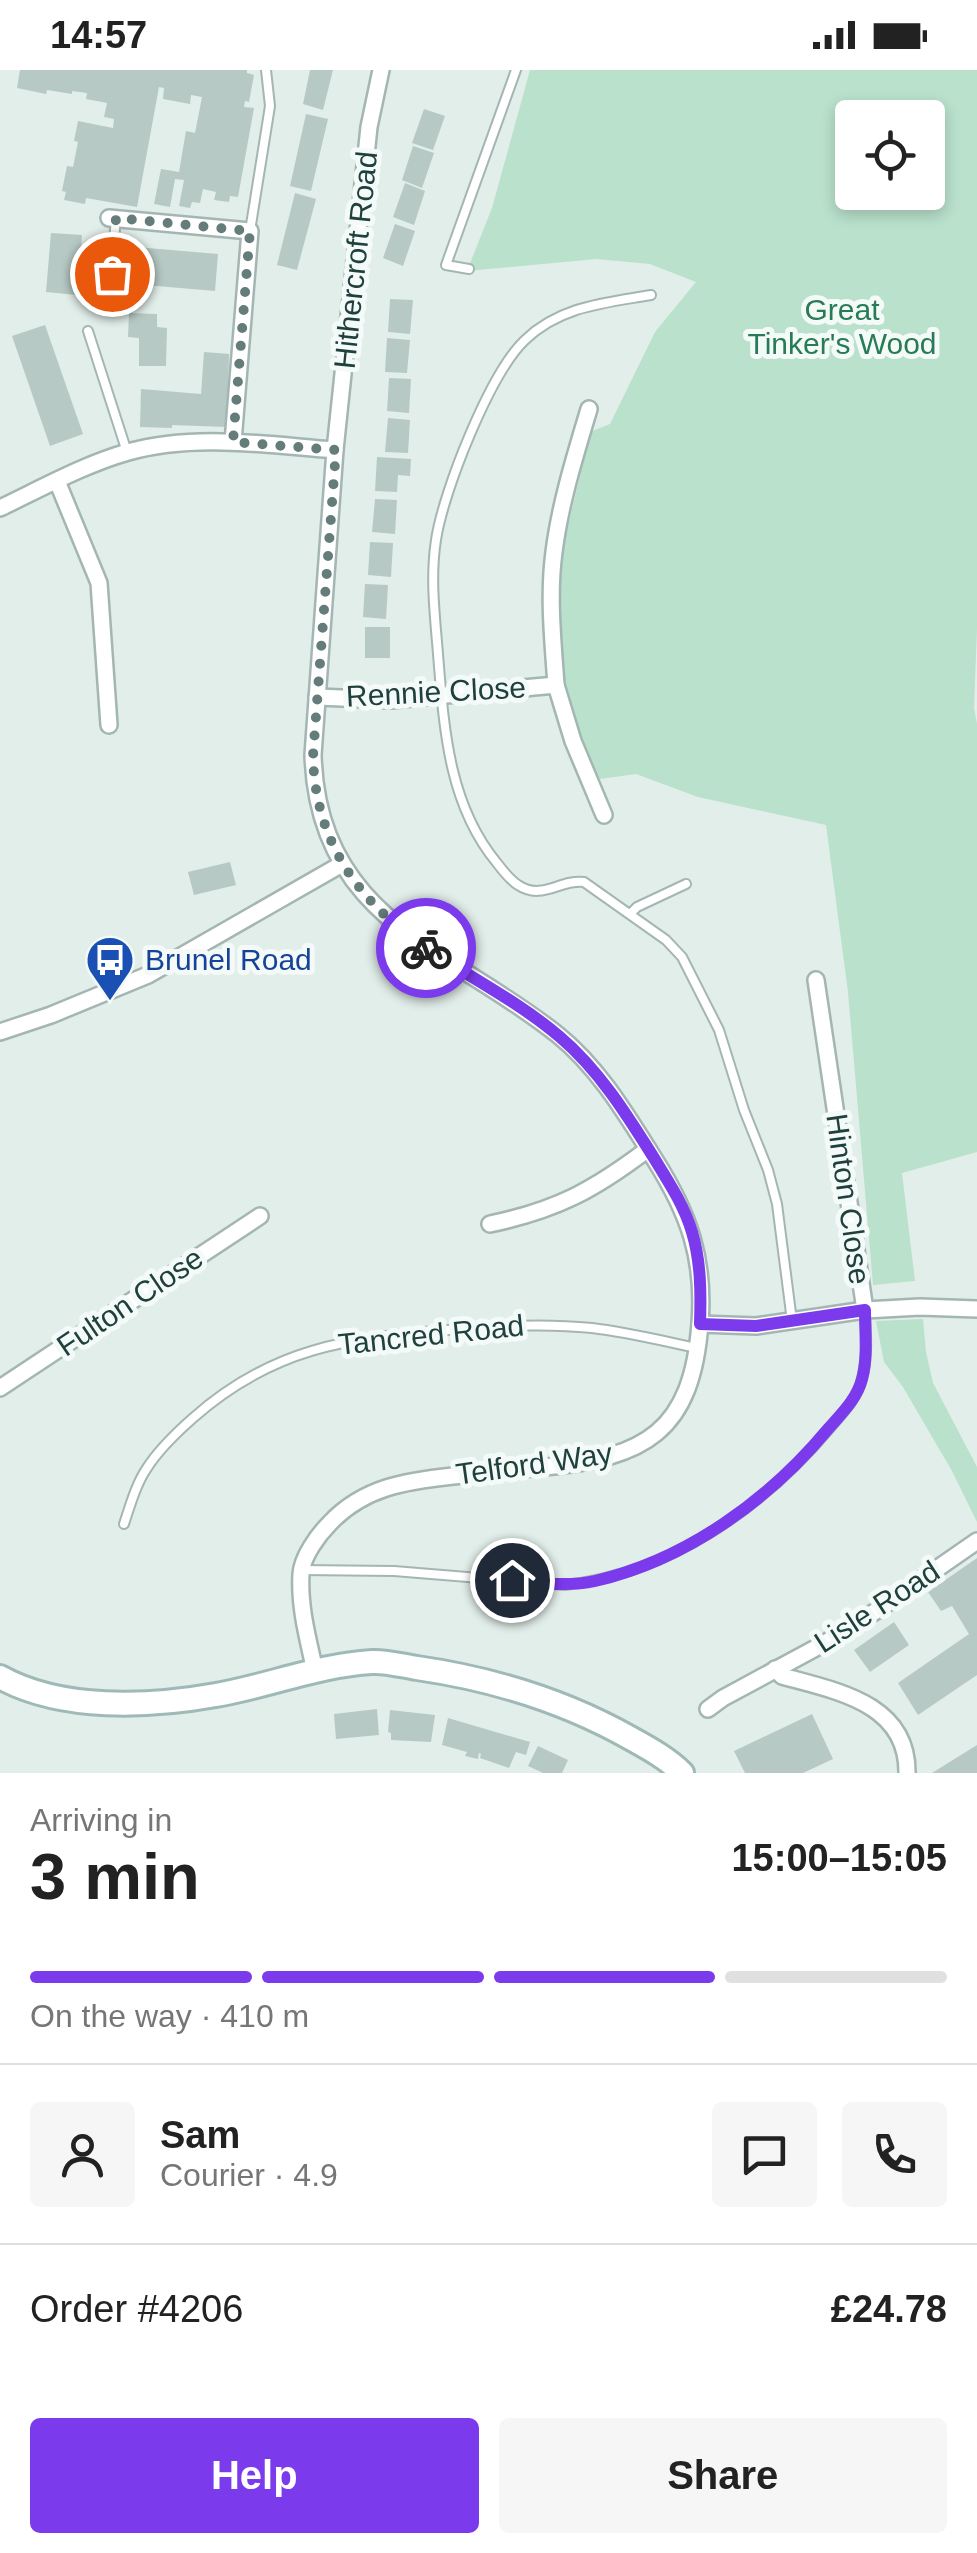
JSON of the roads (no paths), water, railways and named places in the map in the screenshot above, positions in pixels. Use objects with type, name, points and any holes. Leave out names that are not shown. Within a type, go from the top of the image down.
[{"type":"street","name":"Hithercroft Road","points":[[336,450],[370,127],[381,70]]},
{"type":"street","points":[[113,218],[250,231],[233,442]]},
{"type":"street","name":"Rennie Close","points":[[589,409],[553,554],[550,599],[556,684],[572,741],[604,815]]},
{"type":"street","points":[[0,508],[127,452],[175,444],[233,442],[336,450]]},
{"type":"street","name":"Telford Way","points":[[301,1570],[319,1534],[336,1516],[354,1502],[392,1484],[579,1464],[609,1458],[649,1439],[678,1409],[693,1371],[702,1292],[684,1209],[597,1074],[562,1038],[508,998],[452,966],[372,904],[342,864],[329,838],[314,780],[336,450]]},
{"type":"street","points":[[57,480],[99,583],[109,725]]},
{"type":"street","name":"Rennie Close","points":[[317,698],[391,700],[556,684]]},
{"type":"street","points":[[0,1032],[51,1016],[148,976],[342,864]]},
{"type":"street","name":"Hinton Close","points":[[816,980],[865,1310]]},
{"type":"street","points":[[490,1224],[572,1199],[648,1149]]},
{"type":"street","name":"Fulton Close","points":[[0,1388],[260,1216]]},
{"type":"street","points":[[700,1324],[756,1326],[865,1310],[920,1307],[977,1309]]},
{"type":"street","name":"Lisle Road","points":[[708,1708],[876,1612],[977,1540]]},
{"type":"street","points":[[301,1570],[302,1611],[316,1671]]},
{"type":"street","points":[[0,1676],[18,1687],[76,1701],[135,1704],[215,1696],[316,1671],[374,1662],[455,1673],[496,1682],[576,1711],[652,1750],[682,1773]]},
{"type":"street","name":"Lisle Road","points":[[775,1669],[782,1676],[836,1692],[882,1714],[904,1742],[907,1773]]},
{"type":"lane","points":[[250,231],[270,99],[266,70]]},
{"type":"lane","points":[[469,269],[446,265],[516,70]]},
{"type":"lane","points":[[112,274],[113,218]]},
{"type":"lane","points":[[651,295],[559,315],[515,350],[494,383],[453,480],[436,535],[433,589],[447,746],[465,810],[490,854],[517,884],[540,892],[584,882],[666,940],[682,957],[720,1030],[777,1204],[792,1321]]},
{"type":"lane","points":[[88,332],[127,452]]},
{"type":"lane","points":[[630,914],[686,884]]},
{"type":"lane","name":"Hinton Close","points":[[301,1570],[394,1571],[565,1585],[608,1578],[661,1559],[702,1537],[760,1497],[801,1462],[852,1401],[862,1381],[865,1310]]},
{"type":"lane","name":"Tancred Road","points":[[124,1524],[144,1471],[177,1432],[214,1399],[248,1377],[285,1358],[319,1347],[424,1332],[532,1324],[598,1328],[698,1348]]},
{"type":"place","name":"Brunel Road","points":[[110,1002]]},
{"type":"park label","name":"Great Tinker's Wood","points":[[842,327]]}]
